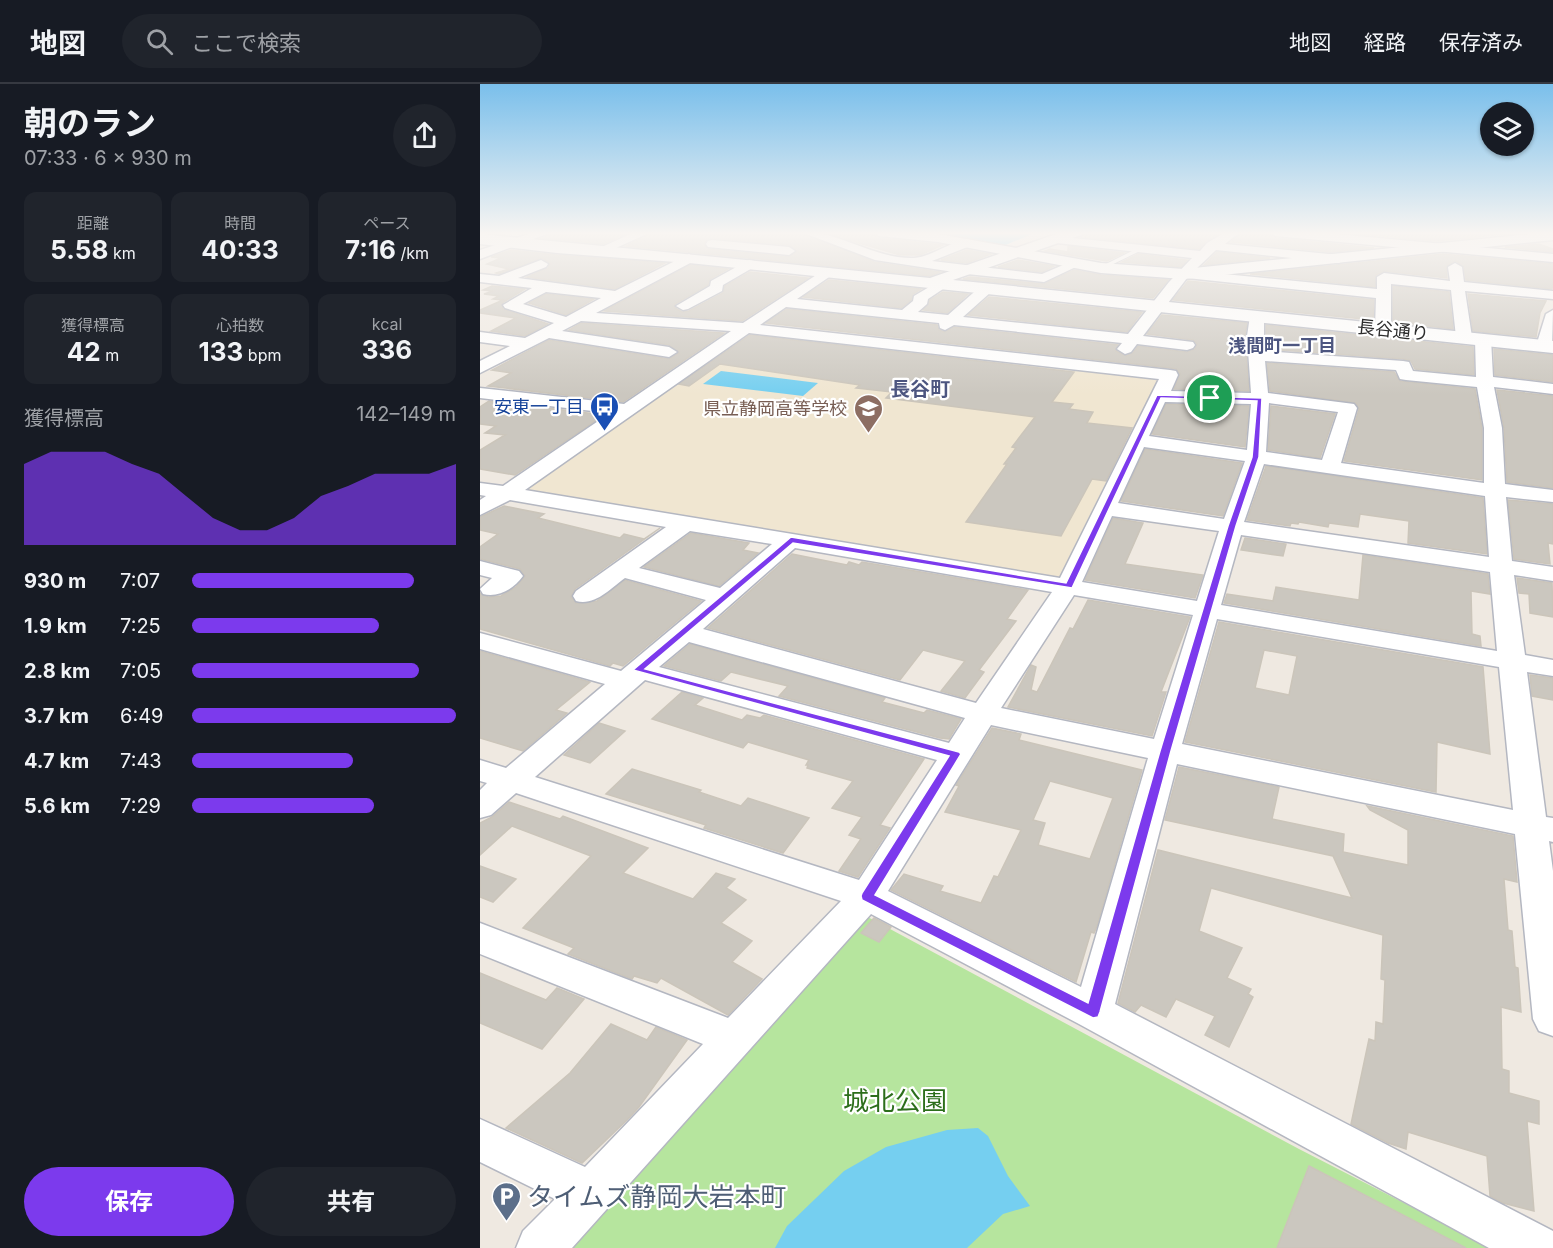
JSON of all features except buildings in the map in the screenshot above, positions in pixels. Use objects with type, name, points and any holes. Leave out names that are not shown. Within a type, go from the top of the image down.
[{"type":"street","points":[[540,1248],[867,896],[956,754],[1068,586],[1170,375],[746,328],[574,319],[510,305],[547,286]]},
{"type":"street","points":[[480,368],[636,286]]},
{"type":"street","points":[[683,306],[717,286]]},
{"type":"street","points":[[480,509],[507,493],[806,286]]},
{"type":"street","points":[[906,314],[922,301],[919,299],[933,286]]},
{"type":"street","name":"長谷通り","points":[[959,286],[1548,347]]},
{"type":"street","points":[[1110,370],[1174,286]]},
{"type":"street","points":[[1310,286],[1383,294]]},
{"type":"street","points":[[1383,329],[1384,286]]},
{"type":"street","points":[[1457,286],[1474,338],[1493,428],[1495,490],[1512,661],[1543,828],[1553,1019]]},
{"type":"street","points":[[1469,286],[1553,296]]},
{"type":"street","points":[[544,288],[618,296]]},
{"type":"street","points":[[919,348],[986,289]]},
{"type":"street","points":[[784,302],[1186,345]]},
{"type":"street","points":[[1548,347],[1553,314]]},
{"type":"street","points":[[1093,1012],[1165,751],[1232,526],[1256,457],[1260,398],[1255,336],[1257,316]]},
{"type":"street","points":[[547,333],[663,351],[696,325]]},
{"type":"street","points":[[480,338],[528,343]]},
{"type":"street","points":[[1257,355],[1403,366],[1406,375],[1553,389]]},
{"type":"street","points":[[480,393],[628,410]]},
{"type":"street","points":[[1159,396],[1260,398],[1348,408],[1330,468]]},
{"type":"street","points":[[1137,440],[1330,468],[1553,496]]},
{"type":"street","points":[[480,489],[1553,668]]},
{"type":"street","points":[[1105,508],[1553,574]]},
{"type":"street","points":[[585,596],[686,523]]},
{"type":"street","points":[[480,807],[495,775],[631,676],[791,540]]},
{"type":"street","points":[[621,570],[724,597]]},
{"type":"street","points":[[683,632],[983,714],[1543,828]]},
{"type":"street","points":[[480,641],[956,754]]},
{"type":"street","points":[[495,775],[867,896],[1093,1012],[1536,1248]]},
{"type":"street","points":[[480,938],[735,1039]]},
{"type":"street","points":[[480,1140],[591,1193]]},
{"type":"shaded area","name":"県立静岡高等学校","points":[[752,331],[1159,378],[1064,581],[522,490]]},
{"type":"green space","name":"城北公園","points":[[864,915],[1299,1149],[1492,1248],[558,1248]]},
{"type":"water","points":[[721,371],[818,383],[803,396],[703,384]]},
{"type":"water","points":[[978,1128],[988,1136],[1008,1176],[1030,1206],[1003,1214],[967,1248],[775,1248],[787,1226],[844,1171],[886,1147],[947,1130]]},
{"type":"place","name":"安東一丁目","points":[[605,432]]},
{"type":"place","name":"県立静岡高等学校","points":[[868,434]]},
{"type":"place","name":"タイムズ静岡大岩本町","points":[[506,1222]]},
{"type":"district","name":"浅間町一丁目","points":[[1282,345]]},
{"type":"district","name":"長谷町","points":[[920,389]]},
{"type":"route","points":[[1159,396],[1210,398],[1260,399],[1256,457],[1232,526],[1165,751],[1093,1012],[867,896],[956,754],[638,670],[791,540],[1068,586],[1159,396]]}]
